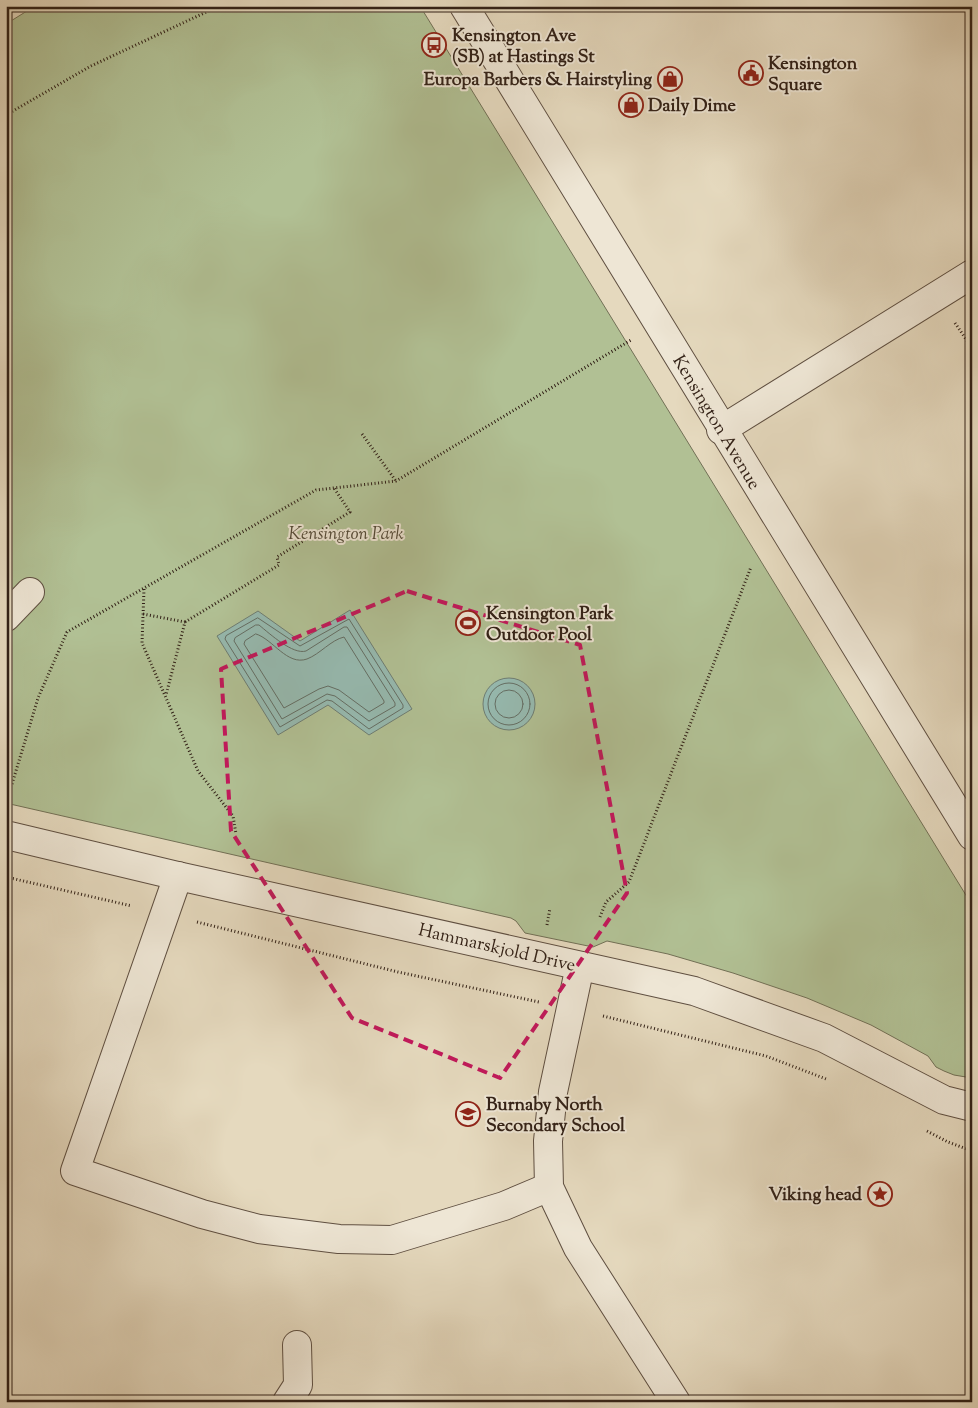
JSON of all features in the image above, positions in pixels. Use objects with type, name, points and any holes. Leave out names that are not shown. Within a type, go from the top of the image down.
[{"type":"street","name":"Kensington Avenue","points":[[464,6],[721,430],[972,836]]},
{"type":"street","points":[[721,430],[972,274]]},
{"type":"street","points":[[6,617],[30,592]]},
{"type":"street","name":"Hammarskjold Drive","points":[[6,835],[178,876],[694,991],[815,1035],[944,1100],[972,1107]]},
{"type":"street","points":[[178,876],[75,1171],[202,1214],[259,1229],[339,1239],[392,1240],[504,1206],[549,1187]]},
{"type":"street","points":[[580,966],[553,1092],[548,1141],[549,1187],[578,1248],[676,1402]]},
{"type":"street","points":[[287,1402],[298,1386],[297,1345]]},
{"type":"path","points":[[6,115],[91,66],[219,6]]},
{"type":"path","points":[[645,6],[648,11]]},
{"type":"path","points":[[12,784],[38,698],[67,632],[316,490],[396,482],[608,353]]},
{"type":"path","points":[[362,434],[396,482]]},
{"type":"path","points":[[143,614],[185,622],[278,565],[277,557],[350,512],[334,488]]},
{"type":"path","points":[[600,917],[606,902],[630,882],[751,567]]},
{"type":"path","points":[[144,588],[142,643],[198,771],[233,816],[236,834]]},
{"type":"path","points":[[165,696],[185,622]]},
{"type":"path","points":[[6,877],[398,972],[571,1009],[766,1056],[828,1080]]},
{"type":"path","points":[[926,1131],[972,1151]]},
{"type":"highlighted area","points":[[407,591],[580,645],[627,893],[500,1078],[352,1018],[231,831],[221,669]]},
{"type":"green space","name":"Kensington Park","points":[[35,6],[420,6],[972,905],[972,1078],[944,1071],[936,1067],[928,1056],[871,1025],[807,998],[733,973],[668,954],[607,941],[593,947],[525,933],[516,921],[511,918],[6,804],[6,24]]},
{"type":"water","points":[[350,610],[412,709],[369,735],[328,705],[278,735],[217,636],[258,611],[300,641]]},
{"type":"water","points":[[509,678],[519,680],[527,686],[533,694],[535,704],[533,714],[527,722],[519,728],[509,730],[499,728],[491,722],[485,714],[483,704],[485,694],[491,686],[499,680]]},
{"type":"place","name":"Kensington Ave (SB) at Hastings St","points":[[434,45]]},
{"type":"place","name":"Kensington Square","points":[[751,73]]},
{"type":"place","name":"Europa Barbers & Hairstyling","points":[[670,79]]},
{"type":"place","name":"Daily Dime","points":[[631,105]]},
{"type":"place","name":"Kensington Park Outdoor Pool","points":[[468,623]]},
{"type":"place","name":"Burnaby North Secondary School","points":[[468,1114]]},
{"type":"place","name":"Viking head","points":[[880,1194]]}]
